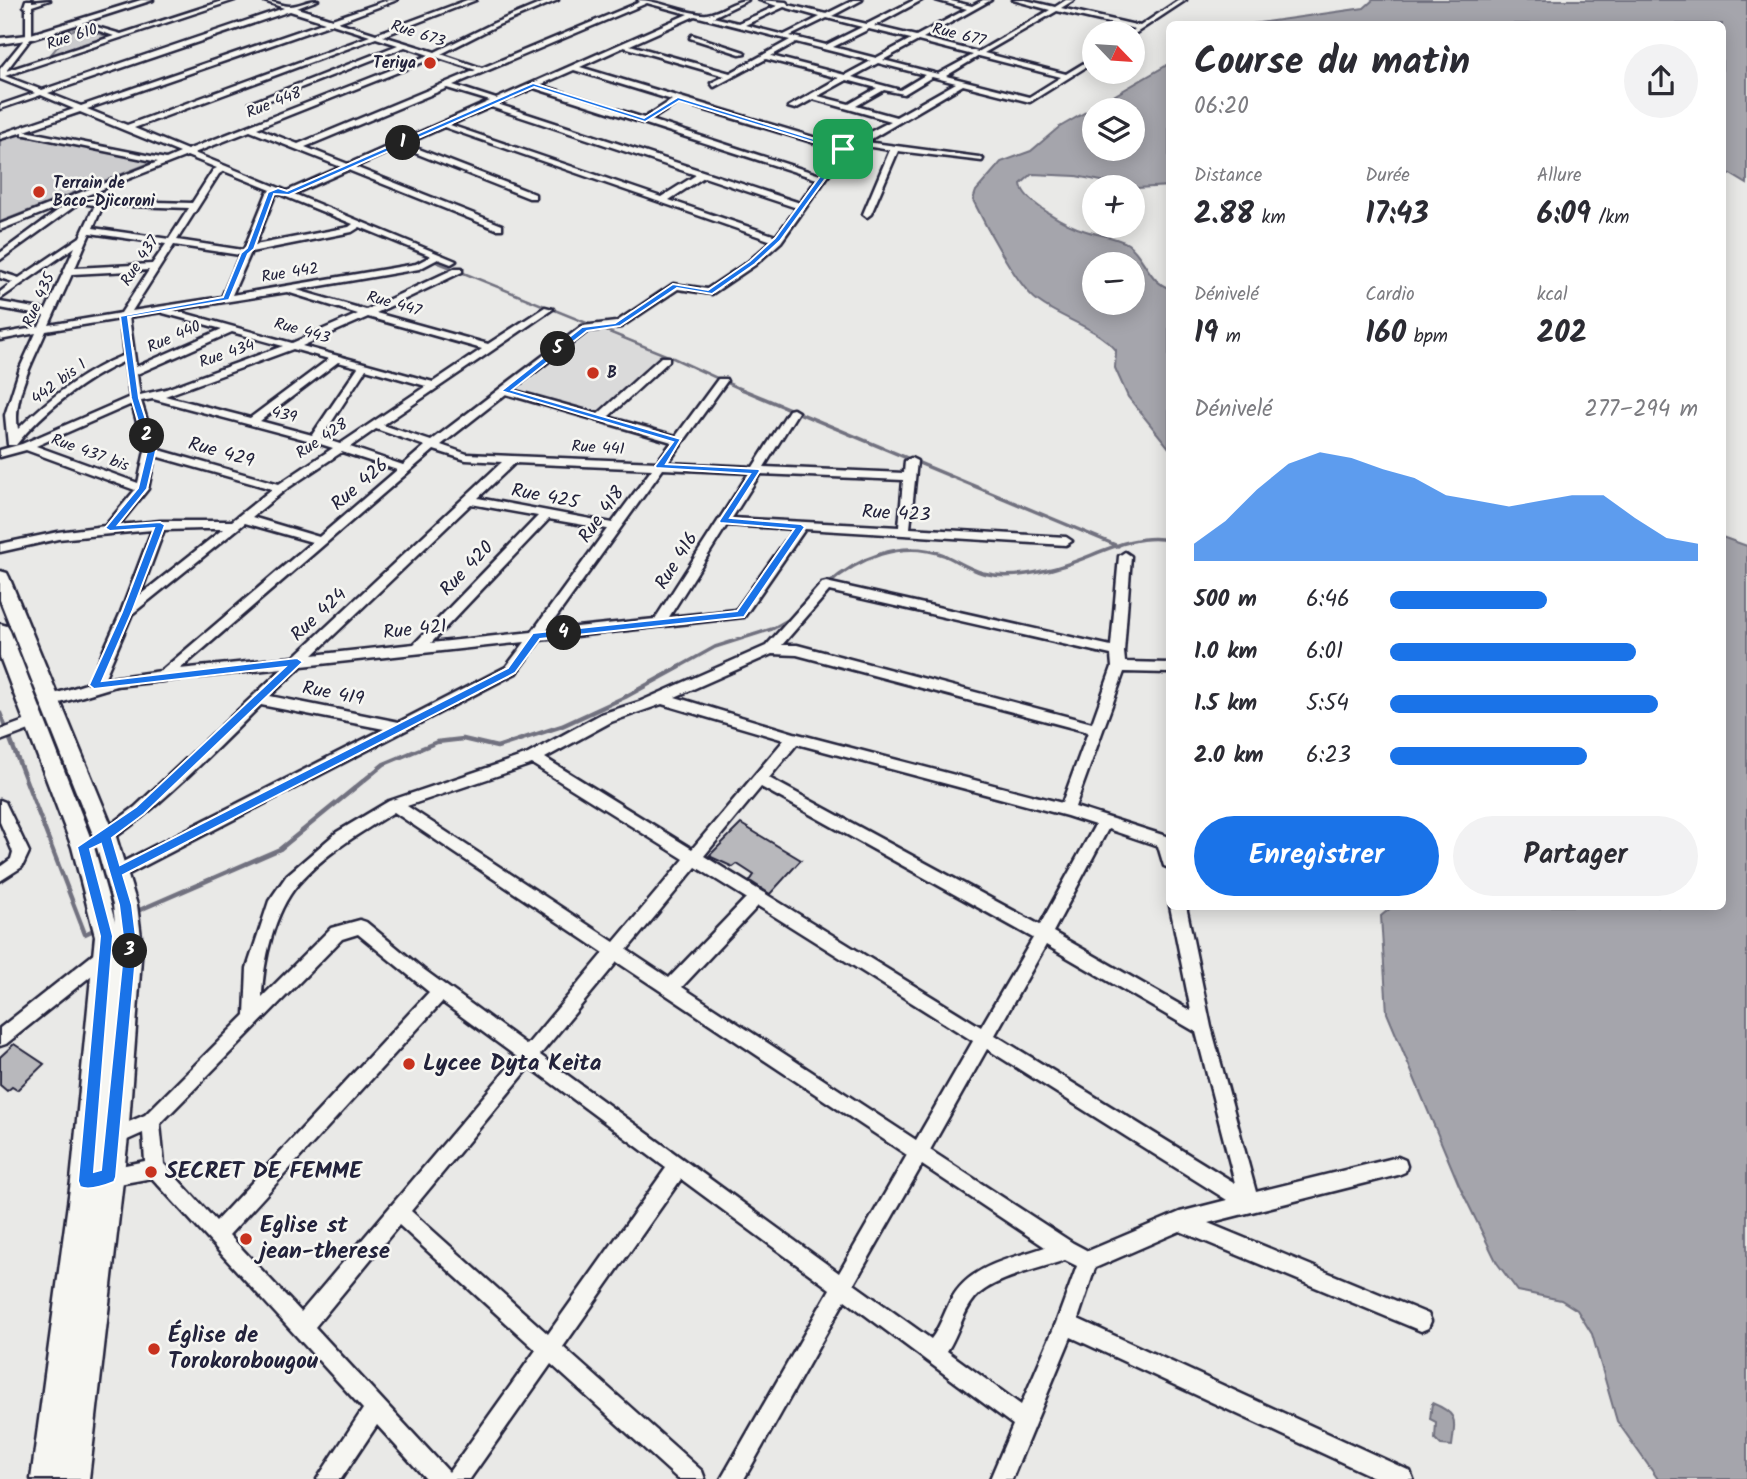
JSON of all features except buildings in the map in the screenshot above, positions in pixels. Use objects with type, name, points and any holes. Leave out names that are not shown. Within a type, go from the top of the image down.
[{"type":"main road","points":[[0,577],[105,836],[116,873],[114,1138],[97,1179],[47,1479]]},
{"type":"main road","points":[[0,631],[117,931],[73,1479]]},
{"type":"street","points":[[47,0],[28,3],[29,37],[0,75],[187,153],[220,170],[451,261]]},
{"type":"street","points":[[0,41],[29,37],[149,0]]},
{"type":"street","name":"Rue 610","points":[[0,75],[232,0]]},
{"type":"street","name":"Rue 673","points":[[264,0],[483,70]]},
{"type":"street","points":[[0,107],[315,0]]},
{"type":"street","points":[[0,137],[394,0]]},
{"type":"street","points":[[127,128],[473,0]]},
{"type":"street","name":"Rue 448","points":[[0,227],[435,55],[496,24],[555,0]]},
{"type":"street","points":[[708,21],[745,0]]},
{"type":"street","name":"Rue 677","points":[[762,0],[1067,76]]},
{"type":"street","points":[[739,25],[793,0]]},
{"type":"street","points":[[784,37],[859,0]]},
{"type":"street","points":[[826,48],[919,0]]},
{"type":"street","points":[[939,0],[973,8]]},
{"type":"street","points":[[792,107],[988,0]]},
{"type":"street","points":[[1016,0],[1110,21]]},
{"type":"street","points":[[766,57],[901,92],[978,54],[1071,0]]},
{"type":"street","points":[[1145,25],[1183,0]]},
{"type":"street","points":[[299,147],[644,1],[694,14],[708,21],[717,20],[739,25],[1030,100],[1082,67]]},
{"type":"street","points":[[226,299],[277,192],[348,167],[694,14]]},
{"type":"street","points":[[78,22],[121,36]]},
{"type":"street","points":[[700,31],[692,37],[742,52]]},
{"type":"street","points":[[714,86],[795,40]]},
{"type":"street","points":[[254,103],[404,45]]},
{"type":"street","points":[[623,45],[732,76]]},
{"type":"street","points":[[573,67],[843,149]]},
{"type":"street","points":[[444,125],[778,240],[843,149],[961,83]]},
{"type":"street","points":[[446,85],[800,206]]},
{"type":"street","points":[[533,85],[822,178]]},
{"type":"street","points":[[850,107],[884,87]]},
{"type":"street","points":[[225,92],[235,96]]},
{"type":"street","points":[[811,96],[897,120]]},
{"type":"street","points":[[245,99],[264,107]]},
{"type":"street","points":[[645,121],[678,99]]},
{"type":"street","points":[[274,110],[284,114]]},
{"type":"street","points":[[250,128],[499,227]]},
{"type":"street","points":[[26,133],[165,162]]},
{"type":"street","points":[[858,143],[979,159]]},
{"type":"street","points":[[399,144],[532,196]]},
{"type":"street","points":[[867,214],[895,148]]},
{"type":"street","name":"Rue 437","points":[[151,451],[135,399],[127,356],[124,316],[220,170]]},
{"type":"street","points":[[662,200],[702,174]]},
{"type":"street","points":[[0,257],[73,200],[194,206]]},
{"type":"street","name":"Rue 435","points":[[14,440],[10,415],[26,368],[100,202]]},
{"type":"street","points":[[0,296],[85,234],[248,251],[352,229],[359,223]]},
{"type":"street","name":"Rue 426","points":[[164,676],[431,447],[586,328],[618,325],[676,286],[709,292],[752,263],[778,240]]},
{"type":"street","name":"Rue 442","points":[[0,337],[289,291],[419,266],[438,256]]},
{"type":"street","points":[[69,271],[155,267]]},
{"type":"street","name":"Rue 434","points":[[3,453],[26,446],[135,399],[154,396],[249,365],[459,270]]},
{"type":"street","points":[[0,275],[21,282]]},
{"type":"street","name":"Rue 447","points":[[289,291],[490,348]]},
{"type":"street","points":[[0,305],[51,314]]},
{"type":"street","name":"Rue 428","points":[[127,612],[281,488],[548,309]]},
{"type":"street","name":"Rue 443","points":[[160,310],[434,385]]},
{"type":"street","name":"Rue 440","points":[[130,373],[231,329]]},
{"type":"street","name":"442 bis 1","points":[[14,440],[22,429],[112,362],[127,356]]},
{"type":"street","points":[[250,423],[337,358]]},
{"type":"street","points":[[600,418],[665,359]]},
{"type":"street","points":[[315,439],[364,365]]},
{"type":"street","name":"Rue 418","points":[[400,727],[511,670],[722,381]]},
{"type":"street","points":[[505,391],[678,440]]},
{"type":"street","name":"439","points":[[154,396],[315,439],[405,470]]},
{"type":"street","name":"Rue 416","points":[[659,623],[793,412]]},
{"type":"street","name":"Rue 441","points":[[374,425],[466,457],[910,477]]},
{"type":"street","points":[[3,453],[14,440]]},
{"type":"street","name":"Rue 437 bis","points":[[26,446],[142,489]]},
{"type":"street","points":[[110,528],[142,489],[151,451]]},
{"type":"street","name":"Rue 429","points":[[151,451],[281,488]]},
{"type":"street","name":"Rue 424","points":[[83,847],[105,836],[140,811],[512,459]]},
{"type":"street","points":[[904,533],[911,461]]},
{"type":"street","name":"Rue 425","points":[[469,500],[615,527]]},
{"type":"street","name":"Rue 420","points":[[417,649],[546,515]]},
{"type":"street","name":"Rue 423","points":[[724,521],[1066,541]]},
{"type":"street","points":[[0,548],[33,539],[110,528],[239,522],[321,541]]},
{"type":"street","name":"Rue 428","points":[[94,685],[127,612],[160,525]]},
{"type":"street","name":"Rue 421","points":[[50,701],[94,685],[164,676],[740,614],[801,527]]},
{"type":"street","points":[[1067,810],[1119,667],[1117,652],[1125,556]]},
{"type":"street","points":[[771,649],[826,586],[1117,652]]},
{"type":"street","points":[[253,1018],[255,968],[263,935],[281,897],[292,880],[342,836],[394,805],[533,758],[606,718],[660,698],[743,659],[771,649],[797,650],[821,655],[1096,729]]},
{"type":"street","points":[[1119,667],[1166,668]]},
{"type":"street","points":[[660,698],[794,738],[1067,810],[1166,843]]},
{"type":"street","name":"Rue 419","points":[[258,699],[400,727]]},
{"type":"street","points":[[5,734],[35,722]]},
{"type":"street","points":[[116,873],[400,727]]},
{"type":"street","points":[[302,1328],[794,738]]},
{"type":"street","points":[[533,758],[1250,1203]]},
{"type":"street","points":[[760,780],[1043,934],[1203,1027]]},
{"type":"street","points":[[394,805],[1066,1250],[1088,1261]]},
{"type":"street","points":[[0,806],[21,852],[17,863],[0,875]]},
{"type":"street","points":[[732,1479],[1104,823]]},
{"type":"street","points":[[670,988],[757,897]]},
{"type":"street","points":[[1179,910],[1203,1027],[1250,1203]]},
{"type":"street","points":[[114,1138],[151,1121],[337,933],[360,927],[528,1056],[1025,1421]]},
{"type":"street","points":[[0,1038],[117,931]]},
{"type":"street","points":[[216,1235],[441,991]]},
{"type":"street","points":[[151,1121],[155,1168],[441,1479]]},
{"type":"street","points":[[457,1479],[679,1166]]},
{"type":"street","points":[[1002,1479],[1066,1324],[1088,1261],[1180,1221],[1398,1166]]},
{"type":"street","points":[[97,1179],[155,1168]]},
{"type":"street","points":[[398,1212],[694,1479]]},
{"type":"street","points":[[1180,1221],[1421,1321]]},
{"type":"street","points":[[933,1354],[948,1332],[958,1306],[968,1291],[982,1279],[1066,1250]]},
{"type":"street","points":[[1066,1324],[1402,1479]]},
{"type":"street","points":[[328,1479],[376,1408]]},
{"type":"shaded area","points":[[1373,0],[1747,0],[1747,184],[1726,171],[1726,21],[1273,21],[1364,8]]},
{"type":"shaded area","points":[[82,27],[111,38],[48,58],[70,31]]},
{"type":"shaded area","points":[[1166,66],[1166,186],[1145,188],[1145,175],[1082,175],[1082,177],[1032,174],[1021,184],[1029,198],[1038,205],[1058,219],[1082,229],[1082,238],[1111,238],[1128,244],[1136,252],[1082,252],[1082,315],[1145,315],[1145,266],[1156,280],[1166,287],[1166,444],[1128,397],[1115,368],[1116,350],[1089,329],[1038,301],[1002,254],[973,200],[976,191],[1001,162],[1031,151],[1058,128],[1082,114],[1082,161],[1145,161],[1145,98],[1110,98],[1134,84],[1145,84],[1145,78]]},
{"type":"shaded area","name":"Terrain de Baco-Djicoroni","points":[[18,135],[155,161],[0,222],[0,140]]},
{"type":"shaded area","name":"B","points":[[596,329],[664,356],[599,414],[519,389]]},
{"type":"shaded area","points":[[1726,538],[1747,546],[1747,1479],[1658,1479],[1617,1421],[1592,1334],[1577,1310],[1561,1300],[1518,1291],[1497,1263],[1459,1185],[1387,1013],[1381,916],[1388,910],[1726,910]]},
{"type":"shaded area","points":[[1432,1403],[1447,1411],[1453,1419],[1452,1446],[1441,1445],[1435,1439],[1436,1422],[1430,1419]]},
{"type":"waterway","points":[[0,139],[82,113],[429,257]]},
{"type":"waterway","points":[[434,261],[673,358],[743,390]]},
{"type":"waterway","points":[[739,388],[1117,545]]},
{"type":"waterway","points":[[1117,545],[1154,538],[1166,540]]},
{"type":"waterway","points":[[826,586],[852,567],[896,550],[928,551],[944,555],[983,573],[1007,576],[1062,566],[1117,545]]},
{"type":"waterway","points":[[677,668],[715,647],[772,629],[795,616]]},
{"type":"waterway","points":[[135,912],[280,849],[384,764],[437,742],[463,739],[497,747],[562,726],[625,697],[680,667]]},
{"type":"waterway","points":[[0,713],[85,934],[98,928]]},
{"type":"place","name":"Teriya","points":[[430,63]]},
{"type":"place","name":"Terrain de Baco-Djicoroni","points":[[39,192]]},
{"type":"place","name":"B","points":[[593,373]]},
{"type":"place","name":"Lycee Dyta Keita","points":[[409,1064]]},
{"type":"place","name":"SECRET DE FEMME","points":[[151,1172]]},
{"type":"place","name":"Eglise st jean-therese","points":[[246,1239]]},
{"type":"place","name":"Église de Torokorobougou","points":[[154,1349]]},
{"type":"route","points":[[843,149],[678,99],[645,121],[533,85],[287,194],[278,190],[271,193],[262,211],[251,249],[245,253],[226,299],[124,316],[127,356],[135,398],[151,451],[142,489],[110,528],[160,525],[127,612],[94,685],[297,662],[140,811],[105,836],[125,905],[131,945],[114,1138],[108,1177],[85,1181],[107,936],[83,847],[105,836],[116,873],[511,670],[536,636],[740,614],[801,527],[724,521],[756,471],[659,466],[678,440],[505,391],[585,328],[618,325],[676,286],[709,292],[752,263],[778,240],[843,149]]}]
